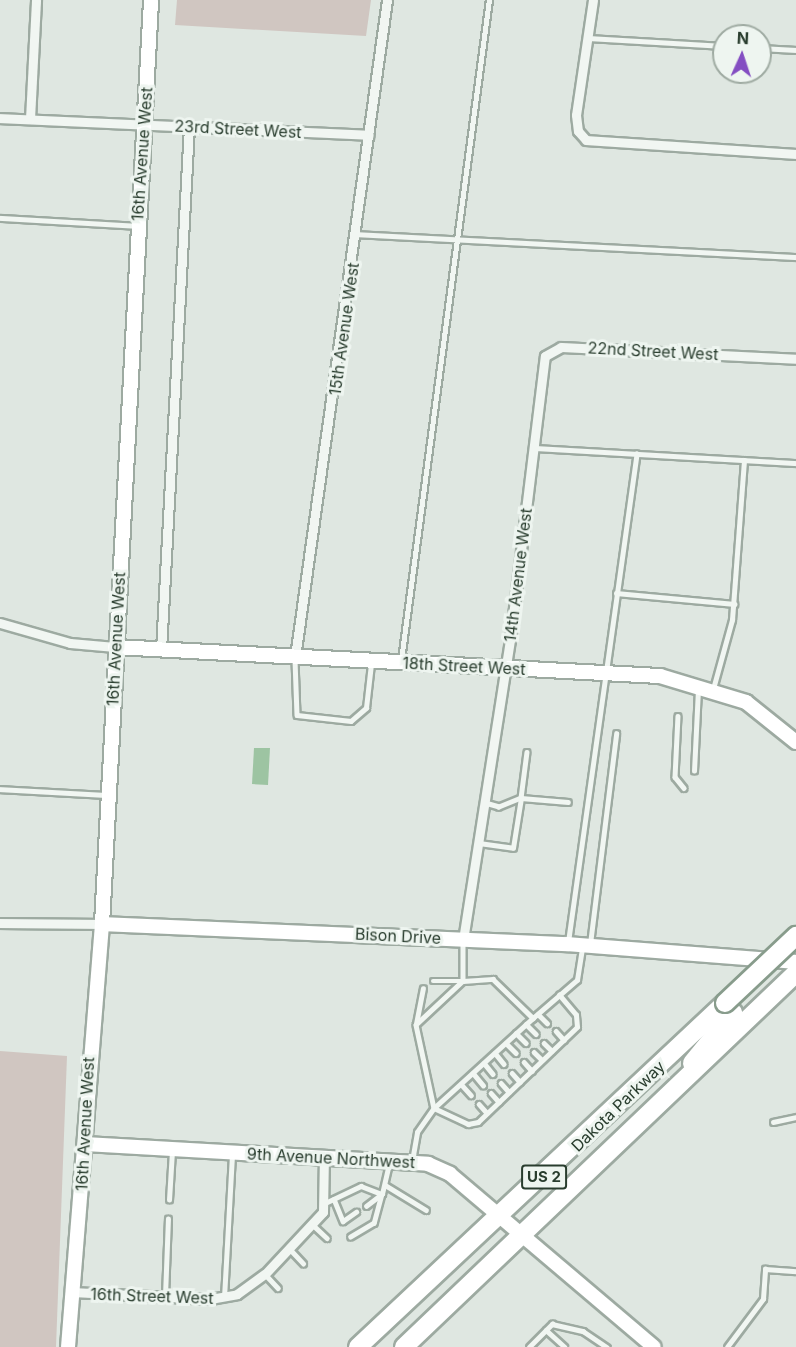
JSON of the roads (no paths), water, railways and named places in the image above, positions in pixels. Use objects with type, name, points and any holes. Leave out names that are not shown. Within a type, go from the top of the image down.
[{"type":"highway","name":"Dakota Parkway","points":[[358,1347],[730,1007],[796,936]]},
{"type":"highway","name":"Dakota Parkway","points":[[404,1347],[758,1009],[794,962]]},
{"type":"highway","points":[[678,1085],[705,1040],[730,1007],[794,962]]},
{"type":"street","points":[[30,119],[36,0]]},
{"type":"street","name":"16th Avenue West","points":[[68,1347],[85,1144],[84,1110],[102,924],[137,226],[151,0]]},
{"type":"street","name":"15th Avenue West","points":[[295,657],[387,0]]},
{"type":"street","points":[[593,0],[579,99],[578,131],[586,140],[796,154]]},
{"type":"street","name":"23rd Street West","points":[[0,118],[369,135]]},
{"type":"street","points":[[161,650],[189,127]]},
{"type":"street","name":"22nd Street West","points":[[539,387],[545,356],[561,347],[796,359]]},
{"type":"street","name":"14th Avenue West","points":[[463,940],[506,668],[539,387]]},
{"type":"street","points":[[0,623],[70,643],[115,647]]},
{"type":"street","name":"18th Street West","points":[[115,647],[605,672],[698,684],[763,713],[796,741]]},
{"type":"street","name":"Bison Drive","points":[[0,922],[102,924],[567,944],[794,962]]},
{"type":"street","name":"9th Avenue Northwest","points":[[85,1144],[389,1160],[412,1162],[450,1174],[654,1347]]},
{"type":"street","name":"16th Street West","points":[[72,1292],[165,1298],[224,1298],[265,1274],[313,1225],[323,1204],[324,1157]]},
{"type":"lane","points":[[401,663],[489,0]]},
{"type":"lane","points":[[588,38],[712,45]]},
{"type":"lane","points":[[772,49],[796,50]]},
{"type":"lane","points":[[0,218],[137,226]]},
{"type":"lane","points":[[356,234],[796,257]]},
{"type":"lane","points":[[532,448],[796,463]]},
{"type":"lane","points":[[567,944],[637,454]]},
{"type":"lane","points":[[713,689],[728,650],[734,604],[744,460]]},
{"type":"lane","points":[[616,593],[734,604]]},
{"type":"lane","points":[[295,657],[297,716],[351,721],[366,708],[371,661]]},
{"type":"lane","points":[[694,771],[698,684]]},
{"type":"lane","points":[[678,716],[675,777],[684,788]]},
{"type":"lane","points":[[412,1162],[417,1132],[434,1108],[577,980],[586,946],[616,734]]},
{"type":"lane","points":[[479,843],[513,848],[527,752]]},
{"type":"lane","points":[[0,789],[108,795]]},
{"type":"lane","points":[[485,803],[499,807],[520,798],[568,802]]},
{"type":"lane","points":[[416,1025],[463,981],[463,940]]},
{"type":"lane","points":[[433,981],[493,979],[533,1018]]},
{"type":"lane","points":[[423,989],[416,1025],[434,1108]]},
{"type":"lane","points":[[434,1108],[468,1124],[488,1113],[564,1040],[578,1021],[560,995]]},
{"type":"lane","points":[[538,1014],[547,1023]]},
{"type":"lane","points":[[526,1024],[536,1034]]},
{"type":"lane","points":[[556,1031],[564,1040]]},
{"type":"lane","points":[[516,1033],[526,1044]]},
{"type":"lane","points":[[506,1043],[516,1053]]},
{"type":"lane","points":[[544,1043],[552,1051]]},
{"type":"lane","points":[[534,1052],[542,1060]]},
{"type":"lane","points":[[495,1053],[504,1064]]},
{"type":"lane","points":[[524,1062],[532,1071]]},
{"type":"lane","points":[[484,1063],[493,1074]]},
{"type":"lane","points":[[473,1073],[483,1084]]},
{"type":"lane","points":[[512,1073],[520,1082]]},
{"type":"lane","points":[[501,1083],[509,1092]]},
{"type":"lane","points":[[461,1084],[471,1095]]},
{"type":"lane","points":[[491,1093],[499,1102]]},
{"type":"lane","points":[[479,1104],[488,1113]]},
{"type":"lane","points":[[773,1122],[796,1117]]},
{"type":"lane","points":[[170,1200],[172,1149]]},
{"type":"lane","points":[[224,1298],[232,1152]]},
{"type":"lane","points":[[351,1237],[374,1223],[385,1185],[389,1160]]},
{"type":"lane","points":[[385,1185],[426,1210]]},
{"type":"lane","points":[[323,1204],[361,1186],[382,1194]]},
{"type":"lane","points":[[366,1206],[382,1194]]},
{"type":"lane","points":[[334,1199],[343,1221],[356,1212]]},
{"type":"lane","points":[[165,1298],[168,1219]]},
{"type":"lane","points":[[313,1225],[327,1238]]},
{"type":"lane","points":[[289,1248],[303,1263]]},
{"type":"lane","points":[[727,1347],[763,1299],[765,1269],[796,1271]]},
{"type":"lane","points":[[265,1274],[278,1288]]},
{"type":"lane","points":[[529,1347],[552,1324],[584,1330],[608,1347]]},
{"type":"lane","points":[[546,1330],[565,1347]]}]
